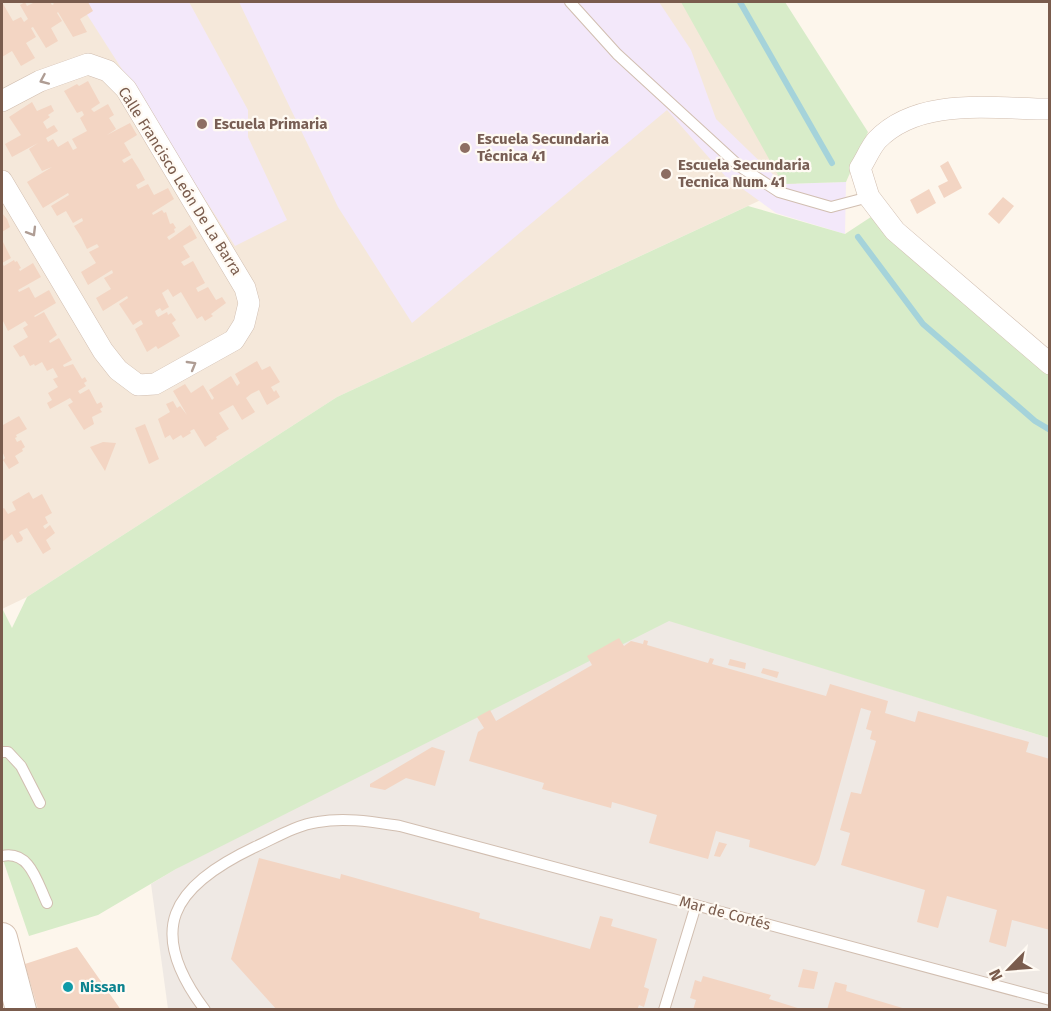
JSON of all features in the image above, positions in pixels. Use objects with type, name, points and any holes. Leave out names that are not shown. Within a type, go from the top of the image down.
[{"type":"street","name":"Calle Francisco León De La Barra","points":[[2,101],[40,81],[88,64],[108,71],[126,88],[245,288],[249,303],[244,324],[234,340],[155,384],[138,385],[118,370],[103,351],[2,182]]},
{"type":"street","points":[[1050,109],[943,108],[905,119],[877,141],[860,168],[869,197],[895,231],[1050,364]]},
{"type":"street","points":[[2,990],[5,984],[5,947]]},
{"type":"street","points":[[5,947],[21,1010]]},
{"type":"lane","points":[[570,2],[617,54],[739,166],[779,192],[831,207],[869,197]]},
{"type":"lane","points":[[2,752],[8,752],[21,766],[40,803]]},
{"type":"lane","name":"Mar de Cortés","points":[[205,1010],[187,982],[174,954],[171,933],[175,913],[187,894],[206,876],[232,858],[296,828],[336,820],[400,826],[1050,1000]]},
{"type":"lane","points":[[2,856],[14,855],[22,858],[31,869],[47,903]]},
{"type":"lane","points":[[664,1010],[696,905]]},
{"type":"shaded area","points":[[2,2],[756,2],[851,158],[337,397],[27,597],[2,609]]},
{"type":"shaded area","name":"Escuela Primaria","points":[[79,2],[189,2],[248,110],[248,137],[287,220],[235,246]]},
{"type":"shaded area","name":"Escuela Secundaria Técnica 41","points":[[239,2],[659,2],[691,50],[716,119],[783,184],[846,182],[845,234],[776,213],[726,177],[667,110],[412,323],[338,207]]},
{"type":"shaded area","points":[[669,620],[1049,738],[1049,1009],[168,1009],[151,884],[289,801]]},
{"type":"green space","points":[[681,2],[785,2],[868,132],[846,182],[783,184]]},
{"type":"green space","points":[[748,206],[845,234],[880,211],[1049,364],[1049,738],[669,621],[176,869],[98,915],[29,936],[2,857],[2,608],[12,628],[27,597],[337,397]]},
{"type":"building","points":[[2,2],[13,21],[21,17],[24,22],[28,19],[20,5],[25,2],[27,6],[35,2],[50,2],[52,5],[54,4],[52,2],[88,2],[93,11],[80,19],[87,32],[73,37],[58,12],[62,21],[51,28],[58,41],[46,48],[33,27],[31,28],[36,37],[26,43],[35,58],[21,66],[12,51],[2,57]]},
{"type":"building","points":[[88,81],[100,103],[91,109],[94,112],[108,104],[114,115],[109,118],[116,129],[107,135],[130,123],[137,135],[124,143],[131,155],[122,160],[124,163],[132,158],[139,169],[145,180],[136,185],[138,189],[148,184],[154,195],[168,188],[174,199],[152,213],[153,215],[162,210],[166,212],[170,224],[173,223],[176,228],[175,232],[167,237],[169,240],[190,225],[197,238],[183,246],[190,257],[181,262],[184,266],[193,261],[205,283],[196,288],[198,292],[208,287],[216,300],[222,297],[226,303],[205,321],[202,316],[197,319],[181,292],[173,297],[168,289],[162,293],[169,307],[162,311],[160,308],[155,311],[158,317],[167,312],[168,315],[171,313],[176,320],[172,323],[180,336],[158,349],[156,346],[147,352],[135,329],[143,324],[141,320],[133,325],[119,304],[128,298],[127,296],[103,311],[96,298],[111,289],[104,278],[113,273],[112,270],[88,285],[81,272],[96,263],[89,252],[99,247],[97,244],[87,249],[74,226],[83,221],[82,218],[73,223],[66,211],[57,216],[51,206],[69,195],[68,193],[43,208],[27,182],[52,167],[42,171],[29,149],[38,143],[12,157],[5,144],[21,135],[9,117],[32,102],[37,111],[51,105],[54,111],[43,122],[47,129],[54,125],[58,131],[46,138],[48,142],[53,139],[58,147],[68,141],[73,150],[77,148],[72,139],[87,131],[80,118],[84,115],[82,111],[77,113],[64,91]]},
{"type":"building","points":[[948,161],[962,188],[944,198],[938,186],[948,181],[940,166]]},
{"type":"building","points":[[929,189],[936,203],[917,214],[910,200]]},
{"type":"building","points":[[1003,197],[1014,206],[999,224],[988,214]]},
{"type":"building","points":[[2,213],[10,227],[2,232]]},
{"type":"building","points":[[2,240],[11,258],[2,263]]},
{"type":"building","points":[[14,260],[17,261],[21,268],[20,271],[33,263],[41,277],[18,290],[19,292],[29,287],[35,298],[49,290],[56,303],[34,316],[44,312],[57,335],[49,341],[50,343],[59,338],[72,360],[63,365],[64,367],[73,364],[82,379],[85,377],[86,386],[78,391],[80,394],[89,389],[97,404],[101,402],[102,412],[92,417],[94,424],[84,430],[68,405],[73,402],[70,398],[50,409],[47,403],[52,400],[48,393],[58,387],[53,379],[58,377],[53,368],[47,371],[42,362],[30,366],[24,355],[20,357],[13,346],[28,337],[23,328],[28,325],[25,321],[8,331],[2,322],[2,263],[4,266]]},
{"type":"building","points":[[257,361],[262,370],[270,366],[280,382],[271,387],[280,397],[267,405],[259,390],[251,394],[246,398],[255,412],[242,420],[233,405],[219,413],[229,429],[205,447],[194,429],[183,438],[181,435],[173,440],[170,435],[165,438],[158,419],[170,412],[166,404],[173,401],[177,408],[180,406],[187,415],[173,391],[185,384],[191,393],[203,385],[212,400],[214,398],[209,390],[231,376],[237,386],[240,383],[235,374]]},
{"type":"building","points":[[19,416],[27,429],[15,438],[17,442],[21,440],[25,447],[15,456],[19,463],[9,469],[3,460],[5,458],[2,451],[2,422],[3,425]]},
{"type":"building","points":[[145,424],[159,459],[149,464],[135,428]]},
{"type":"building","points":[[103,442],[116,443],[105,471],[90,447]]},
{"type":"building","points":[[29,492],[33,499],[42,494],[52,513],[45,517],[48,523],[43,526],[45,529],[50,525],[55,533],[46,540],[51,549],[43,554],[27,528],[19,532],[23,538],[22,541],[17,543],[12,534],[2,542],[2,509],[4,508],[8,514],[16,510],[12,502]]},
{"type":"building","points":[[619,638],[624,646],[631,641],[643,644],[644,640],[648,641],[647,645],[708,663],[710,658],[714,659],[712,664],[826,696],[830,684],[888,701],[885,713],[915,722],[918,711],[1029,742],[1026,752],[1050,759],[1050,930],[1012,920],[1006,947],[989,942],[997,910],[947,896],[938,928],[917,922],[925,890],[841,865],[850,833],[840,830],[851,792],[861,794],[876,741],[870,739],[872,731],[866,729],[871,711],[861,708],[819,860],[815,866],[749,847],[750,840],[716,831],[708,859],[649,843],[657,815],[612,802],[611,808],[542,789],[544,783],[469,761],[478,732],[484,728],[477,717],[490,710],[496,721],[592,665],[587,656]]},
{"type":"building","points":[[730,659],[746,663],[745,669],[728,665]]},
{"type":"building","points":[[763,668],[779,672],[777,678],[761,673]]},
{"type":"building","points":[[432,747],[445,751],[435,786],[406,778],[385,790],[370,787],[370,784]]},
{"type":"building","points":[[719,842],[727,844],[720,857],[714,856]]},
{"type":"building","points":[[259,858],[340,879],[341,874],[480,913],[479,918],[590,949],[600,916],[613,919],[611,926],[657,939],[644,987],[649,989],[644,1007],[639,1005],[637,1010],[277,1010],[231,959]]},
{"type":"building","name":"Nissan","points":[[77,947],[121,1010],[38,1010],[25,964]]},
{"type":"building","points":[[803,969],[818,972],[814,989],[798,987]]},
{"type":"building","points":[[703,976],[771,995],[769,999],[804,1010],[693,1010],[696,1000],[690,998],[695,980],[701,982]]},
{"type":"building","points":[[835,982],[847,985],[846,991],[909,1010],[827,1010]]},
{"type":"waterway","points":[[740,2],[832,163]]},
{"type":"waterway","points":[[858,237],[923,324],[1035,421],[1050,430]]},
{"type":"place","name":"Escuela Primaria","points":[[202,124]]},
{"type":"place","name":"Escuela Secundaria Técnica 41","points":[[465,148]]},
{"type":"place","name":"Escuela Secundaria Tecnica Num. 41","points":[[666,174]]},
{"type":"place","name":"Nissan","points":[[68,987]]}]
